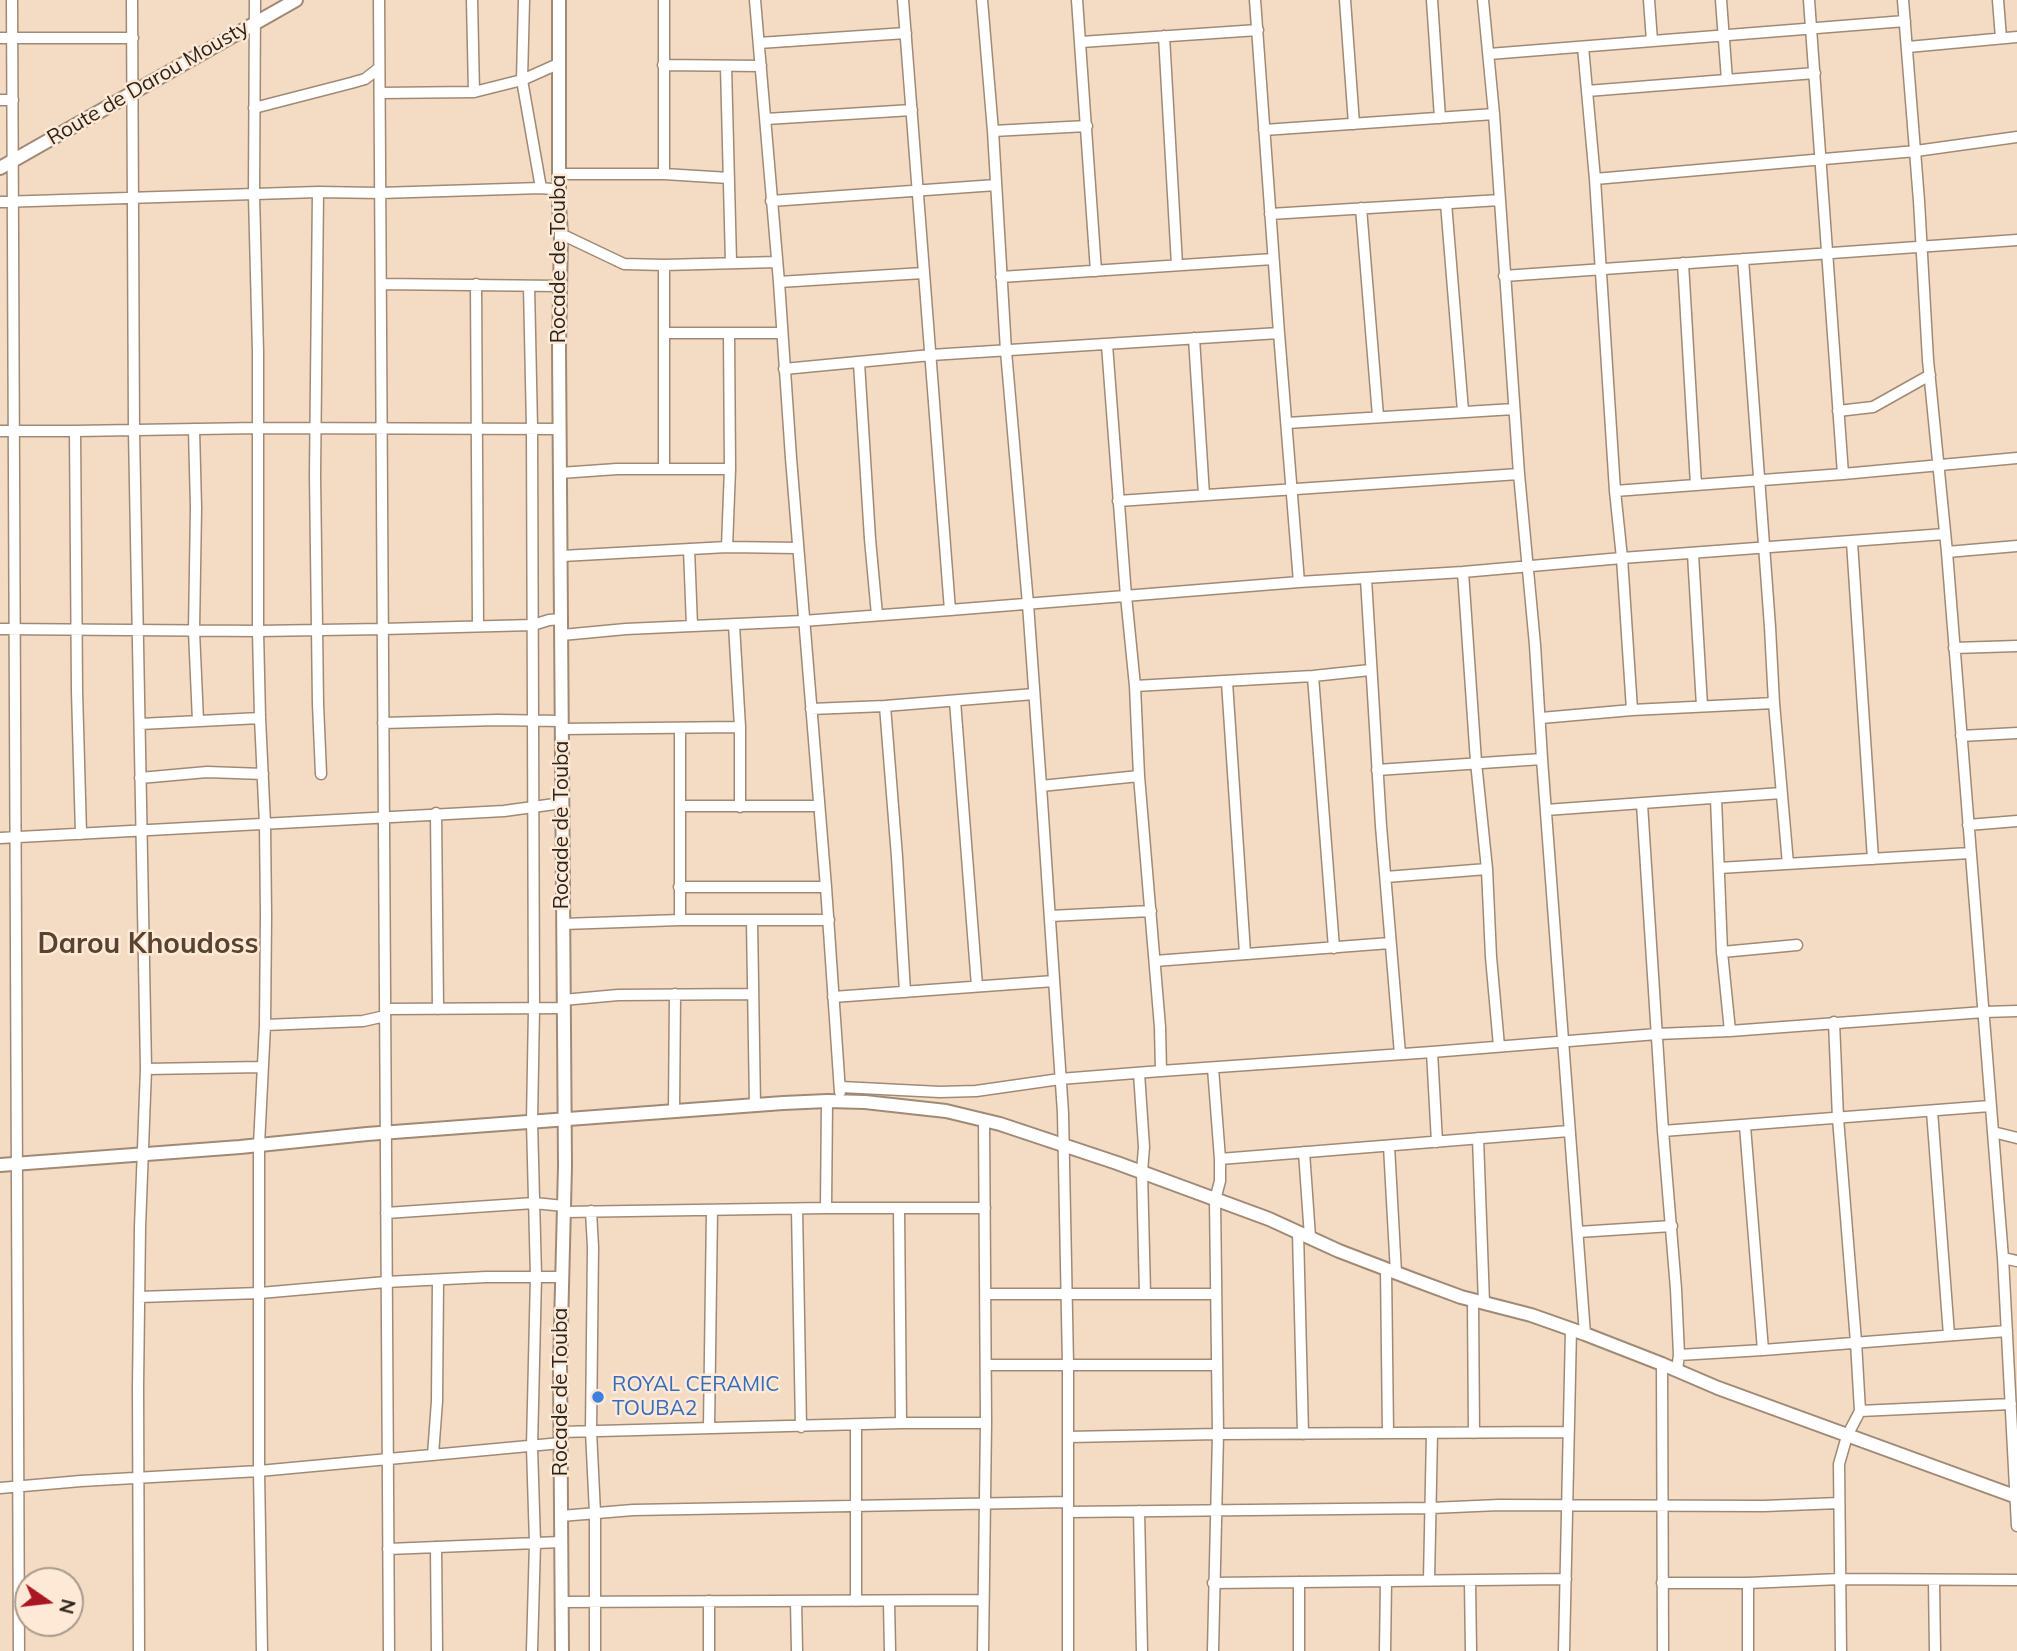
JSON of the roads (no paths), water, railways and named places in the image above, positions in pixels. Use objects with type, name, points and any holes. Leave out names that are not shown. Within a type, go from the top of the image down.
[{"type":"main road","name":"Route de Darou Mousty","points":[[0,167],[296,0]]},
{"type":"main road","name":"Rocade de Touba","points":[[559,0],[564,1119],[562,1651]]},
{"type":"main road","points":[[0,1165],[564,1119],[833,1101],[923,1107],[984,1120],[1142,1172],[1304,1234],[1391,1271],[1461,1297],[1531,1315],[1585,1334],[1718,1388],[2016,1497]]},
{"type":"street","points":[[12,0],[19,1651]]},
{"type":"street","points":[[132,0],[134,431],[146,1069],[139,1297],[139,1651]]},
{"type":"street","points":[[255,0],[258,631],[265,824],[265,1025],[259,1145],[262,1651]]},
{"type":"street","points":[[379,0],[389,1651]]},
{"type":"street","points":[[472,0],[474,92]]},
{"type":"street","points":[[524,0],[522,80],[541,188]]},
{"type":"street","points":[[664,0],[664,174]]},
{"type":"street","points":[[755,0],[841,1087],[833,1101],[826,1208]]},
{"type":"street","points":[[903,0],[950,610]]},
{"type":"street","points":[[982,0],[1063,1113],[1068,1294],[1068,1651]]},
{"type":"street","points":[[1077,0],[1096,271]]},
{"type":"street","points":[[1255,0],[1299,582]]},
{"type":"street","points":[[1345,0],[1354,124]]},
{"type":"street","points":[[1432,0],[1440,118]]},
{"type":"street","points":[[1483,0],[1494,114],[1519,474],[1541,718],[1585,1334]]},
{"type":"street","points":[[1649,0],[1652,41]]},
{"type":"street","points":[[1721,0],[1727,80]]},
{"type":"street","points":[[1809,0],[1843,474]]},
{"type":"street","points":[[1903,0],[1937,466],[1947,552],[2003,1258],[2015,1434],[2017,1526]]},
{"type":"street","points":[[1998,0],[2001,38]]},
{"type":"street","points":[[1489,54],[1905,21]]},
{"type":"street","points":[[1081,42],[1258,30]]},
{"type":"street","points":[[759,43],[906,33]]},
{"type":"street","points":[[1164,36],[1177,265]]},
{"type":"street","points":[[1908,47],[2017,37]]},
{"type":"street","points":[[0,38],[133,38]]},
{"type":"street","points":[[1583,47],[1595,179],[1632,710]]},
{"type":"street","points":[[380,93],[474,92],[522,80],[558,64]]},
{"type":"street","points":[[663,65],[761,66]]},
{"type":"street","points":[[726,66],[731,262]]},
{"type":"street","points":[[254,108],[365,79],[379,68]]},
{"type":"street","points":[[1587,91],[1815,73]]},
{"type":"street","points":[[0,100],[13,100]]},
{"type":"street","points":[[766,119],[912,110]]},
{"type":"street","points":[[1264,130],[1494,114]]},
{"type":"street","points":[[993,131],[1087,125]]},
{"type":"street","points":[[1595,179],[1916,151],[2017,137]]},
{"type":"street","points":[[560,174],[664,174],[729,178]]},
{"type":"street","points":[[771,201],[996,185]]},
{"type":"street","points":[[0,202],[318,192],[380,193],[541,188],[560,190]]},
{"type":"street","points":[[318,192],[318,358],[315,428],[321,774]]},
{"type":"street","points":[[1270,214],[1500,200]]},
{"type":"street","points":[[1446,203],[1464,411]]},
{"type":"street","points":[[1361,208],[1378,416]]},
{"type":"street","points":[[561,234],[624,264],[777,262]]},
{"type":"street","points":[[1504,276],[2017,240]]},
{"type":"street","points":[[1001,277],[1273,259]]},
{"type":"street","points":[[1742,259],[1788,864]]},
{"type":"street","points":[[1683,263],[1696,485]]},
{"type":"street","points":[[664,265],[664,468]]},
{"type":"street","points":[[779,282],[923,273]]},
{"type":"street","points":[[381,284],[559,286]]},
{"type":"street","points":[[476,284],[478,626]]},
{"type":"street","points":[[529,286],[533,625],[532,1122],[536,1276],[532,1447],[535,1543],[532,1651]]},
{"type":"street","points":[[664,333],[782,333]]},
{"type":"street","points":[[727,547],[730,469],[729,333]]},
{"type":"street","points":[[784,369],[931,355],[1279,333]]},
{"type":"street","points":[[1194,338],[1204,495]]},
{"type":"street","points":[[1107,345],[1135,686],[1161,1071]]},
{"type":"street","points":[[859,363],[877,615]]},
{"type":"street","points":[[1839,411],[1873,407],[1930,375]]},
{"type":"street","points":[[1287,423],[1514,409]]},
{"type":"street","points":[[194,429],[194,631],[198,721]]},
{"type":"street","points":[[0,431],[560,429]]},
{"type":"street","points":[[75,432],[81,834]]},
{"type":"street","points":[[1615,491],[2017,458]]},
{"type":"street","points":[[560,473],[617,469],[730,469]]},
{"type":"street","points":[[1118,501],[1519,474]]},
{"type":"street","points":[[562,635],[626,629],[803,621],[1945,534]]},
{"type":"street","points":[[1852,542],[1873,859]]},
{"type":"street","points":[[1947,552],[2017,546]]},
{"type":"street","points":[[562,556],[689,548],[798,548]]},
{"type":"street","points":[[689,548],[692,626]]},
{"type":"street","points":[[1693,554],[1702,706]]},
{"type":"street","points":[[1463,572],[1499,1046]]},
{"type":"street","points":[[1366,579],[1377,770],[1400,1054]]},
{"type":"street","points":[[0,629],[383,629],[533,625],[562,619]]},
{"type":"street","points":[[734,625],[740,727],[740,807]]},
{"type":"street","points":[[1954,648],[2017,646]]},
{"type":"street","points":[[1135,686],[1227,682],[1370,670]]},
{"type":"street","points":[[1313,676],[1334,947]]},
{"type":"street","points":[[1227,682],[1245,953]]},
{"type":"street","points":[[811,709],[1034,694]]},
{"type":"street","points":[[955,701],[977,986]]},
{"type":"street","points":[[1541,718],[1632,710],[1774,703]]},
{"type":"street","points":[[885,706],[905,992]]},
{"type":"street","points":[[140,724],[260,718]]},
{"type":"street","points":[[383,723],[532,720],[562,725],[740,727]]},
{"type":"street","points":[[680,728],[680,920]]},
{"type":"street","points":[[1961,736],[2017,733]]},
{"type":"street","points":[[1377,770],[1542,759]]},
{"type":"street","points":[[140,778],[207,772],[262,774]]},
{"type":"street","points":[[1041,786],[1139,776]]},
{"type":"street","points":[[1546,810],[1781,793]]},
{"type":"street","points":[[1716,798],[1722,951],[1730,1031]]},
{"type":"street","points":[[0,838],[504,811],[562,803]]},
{"type":"street","points":[[1642,804],[1663,1132],[1672,1226],[1679,1355],[1677,1370]]},
{"type":"street","points":[[680,806],[820,806]]},
{"type":"street","points":[[436,813],[438,1009]]},
{"type":"street","points":[[1968,825],[2017,821]]},
{"type":"street","points":[[1718,868],[1970,853]]},
{"type":"street","points":[[1385,877],[1486,869]]},
{"type":"street","points":[[680,887],[826,887]]},
{"type":"street","points":[[1050,916],[1151,911]]},
{"type":"street","points":[[563,924],[680,920],[829,920]]},
{"type":"street","points":[[752,921],[755,1106]]},
{"type":"street","points":[[1155,961],[1390,943]]},
{"type":"street","points":[[1722,951],[1797,945]]},
{"type":"street","points":[[833,997],[1054,981]]},
{"type":"street","points":[[674,1111],[675,994]]},
{"type":"street","points":[[265,1025],[363,1021],[385,1013],[438,1009],[534,1008],[618,995],[753,994]]},
{"type":"street","points":[[841,1087],[976,1091],[1060,1079],[1161,1071],[1657,1034],[2017,1011]]},
{"type":"street","points":[[1834,1022],[1838,1118],[1860,1411],[1847,1436],[1839,1464],[1841,1651]]},
{"type":"street","points":[[1432,1052],[1437,1142]]},
{"type":"street","points":[[146,1069],[262,1067]]},
{"type":"street","points":[[1213,1068],[1220,1158],[1220,1181],[1215,1200],[1217,1434],[1213,1651]]},
{"type":"street","points":[[1139,1073],[1144,1147],[1142,1172],[1145,1293]]},
{"type":"street","points":[[1663,1132],[1990,1106]]},
{"type":"street","points":[[1932,1111],[1949,1335]]},
{"type":"street","points":[[983,1651],[986,1423],[984,1120]]},
{"type":"street","points":[[1745,1126],[1763,1350]]},
{"type":"street","points":[[1220,1158],[1569,1131]]},
{"type":"street","points":[[1993,1132],[2017,1138]]},
{"type":"street","points":[[1474,1433],[1479,1301],[1478,1138]]},
{"type":"street","points":[[1388,1433],[1391,1271],[1389,1146]]},
{"type":"street","points":[[1303,1434],[1304,1152]]},
{"type":"street","points":[[386,1213],[534,1203],[591,1211],[985,1208]]},
{"type":"street","points":[[797,1209],[801,1427]]},
{"type":"street","points":[[899,1209],[901,1423]]},
{"type":"street","points":[[709,1427],[712,1210]]},
{"type":"street","points":[[591,1211],[595,1651]]},
{"type":"street","points":[[1578,1232],[1672,1226]]},
{"type":"street","points":[[2003,1258],[2017,1261]]},
{"type":"street","points":[[139,1297],[260,1293],[386,1282],[562,1277]]},
{"type":"street","points":[[433,1455],[437,1401],[438,1280]]},
{"type":"street","points":[[986,1294],[1216,1294]]},
{"type":"street","points":[[1564,1651],[1570,1329]]},
{"type":"street","points":[[1679,1355],[2007,1331]]},
{"type":"street","points":[[1662,1364],[1662,1651]]},
{"type":"street","points":[[986,1365],[1217,1365]]},
{"type":"street","points":[[1860,1411],[2011,1404]]},
{"type":"street","points":[[0,1488],[259,1471],[532,1447],[591,1431],[986,1423]]},
{"type":"street","points":[[856,1426],[856,1601]]},
{"type":"street","points":[[1068,1437],[1568,1432]]},
{"type":"street","points":[[1429,1580],[1432,1433]]},
{"type":"street","points":[[561,1516],[633,1510],[985,1503],[1139,1511],[1499,1506],[1764,1506],[1839,1503]]},
{"type":"street","points":[[1139,1511],[1142,1651]]},
{"type":"street","points":[[388,1549],[561,1542]]},
{"type":"street","points":[[436,1547],[437,1651]]},
{"type":"street","points":[[1213,1583],[1566,1578]]},
{"type":"street","points":[[1662,1583],[1840,1579],[2017,1580]]},
{"type":"street","points":[[1934,1580],[1935,1651]]},
{"type":"street","points":[[1385,1651],[1386,1581]]},
{"type":"street","points":[[1470,1581],[1471,1651]]},
{"type":"street","points":[[1299,1582],[1299,1651]]},
{"type":"street","points":[[1748,1583],[1748,1651]]},
{"type":"street","points":[[561,1602],[983,1600]]},
{"type":"street","points":[[709,1601],[709,1651]]},
{"type":"street","points":[[796,1601],[797,1651]]},
{"type":"street","points":[[889,1602],[890,1651]]},
{"type":"place","name":"ROYAL CERAMIC TOUBA2","points":[[598,1397]]},
{"type":"district","name":"Darou Khoudoss","points":[[148,945]]}]
